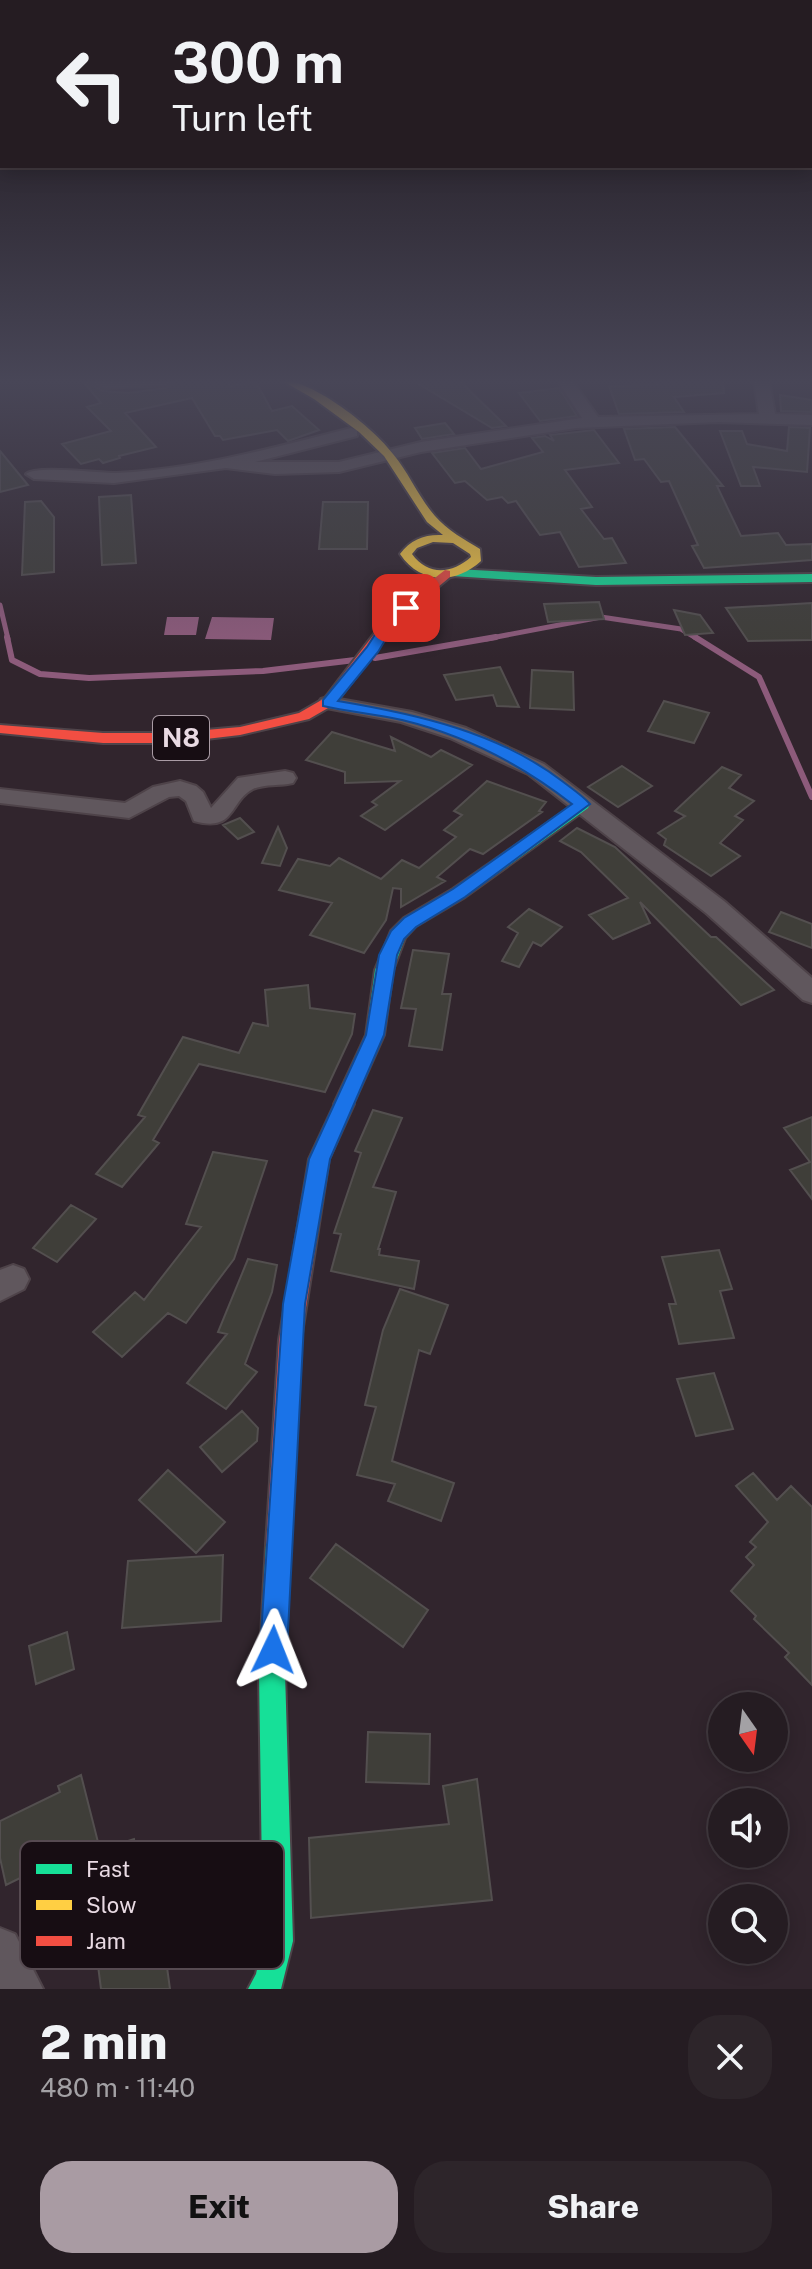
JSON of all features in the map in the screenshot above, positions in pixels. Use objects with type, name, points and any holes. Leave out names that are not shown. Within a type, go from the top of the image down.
[{"type":"main road","points":[[388,473],[401,506]]},
{"type":"main road","points":[[394,473],[431,519],[456,539],[476,552],[536,578]]},
{"type":"main road","points":[[408,524],[410,552],[420,571],[624,581],[812,578]]},
{"type":"main road","points":[[410,552],[432,538],[456,539]]},
{"type":"main road","name":"N8","points":[[390,622],[397,585],[410,552]]},
{"type":"main road","points":[[451,574],[474,564],[476,552]]},
{"type":"main road","name":"N8","points":[[0,729],[120,738],[188,737],[244,731],[300,718],[328,703],[347,683],[390,622],[451,574]]},
{"type":"main road","points":[[276,1841],[272,1672],[290,1340],[319,1159],[375,1035],[384,970],[397,935],[410,922],[459,893],[582,804]]},
{"type":"street","points":[[34,474],[75,480],[156,473]]},
{"type":"street","points":[[328,703],[405,716],[458,733],[536,769],[715,907],[812,993]]},
{"type":"street","points":[[0,796],[129,811],[159,792],[184,790],[195,797],[202,816],[217,815],[246,783],[285,778]]},
{"type":"street","points":[[0,1949],[21,1989]]},
{"type":"shaded area","points":[[167,617],[199,617],[196,635],[164,635]]},
{"type":"shaded area","points":[[212,617],[274,618],[271,640],[205,639]]},
{"type":"building","points":[[0,473],[18,473],[28,485],[0,492]]},
{"type":"building","points":[[447,473],[567,473],[592,507],[581,509],[604,539],[612,538],[626,563],[579,567],[560,532],[540,535],[516,501],[508,503],[502,497],[487,500],[465,481],[455,483]]},
{"type":"building","points":[[654,473],[712,473],[723,486],[717,486],[741,536],[778,533],[786,545],[812,544],[812,560],[704,568],[692,546],[698,545],[669,481],[661,482]]},
{"type":"building","points":[[736,473],[755,473],[760,486],[741,486]]},
{"type":"building","points":[[131,495],[136,563],[102,565],[99,497]]},
{"type":"building","points":[[41,501],[54,517],[54,572],[22,575],[25,502]]},
{"type":"building","points":[[323,502],[368,502],[367,549],[319,549]]},
{"type":"building","points":[[599,602],[604,619],[548,622],[544,604]]},
{"type":"building","points":[[812,603],[812,640],[748,641],[726,608]]},
{"type":"building","points":[[674,610],[700,615],[713,633],[685,635]]},
{"type":"building","points":[[500,667],[519,707],[497,706],[493,695],[456,700],[444,675]]},
{"type":"building","points":[[532,670],[573,672],[574,710],[530,708]]},
{"type":"building","points":[[664,701],[709,713],[694,743],[648,731]]},
{"type":"building","points":[[332,732],[395,751],[391,737],[431,757],[441,750],[472,765],[385,830],[361,816],[377,805],[372,802],[400,781],[345,783],[345,772],[306,760]]},
{"type":"building","points":[[622,766],[652,786],[618,807],[588,787]]},
{"type":"building","points":[[722,767],[741,775],[729,788],[754,801],[735,816],[743,820],[720,843],[740,856],[711,876],[664,845],[666,839],[658,833],[685,816],[675,811]]},
{"type":"building","points":[[487,781],[546,802],[539,811],[542,812],[483,854],[470,849],[437,877],[445,881],[401,907],[401,889],[393,888],[386,920],[364,953],[310,935],[332,903],[279,890],[298,859],[330,866],[339,858],[381,879],[402,860],[419,868],[456,837],[444,830],[462,815],[454,811]]},
{"type":"building","points":[[240,818],[254,832],[238,839],[223,825]]},
{"type":"building","points":[[278,827],[287,848],[280,866],[262,863]]},
{"type":"building","points":[[577,828],[615,847],[711,937],[716,937],[774,990],[741,1005],[640,902],[650,923],[613,939],[589,915],[628,898],[581,852],[560,841]]},
{"type":"building","points":[[529,909],[562,927],[541,946],[533,942],[519,967],[502,961],[518,933],[508,927]]},
{"type":"building","points":[[781,912],[812,924],[812,948],[769,932]]},
{"type":"building","points":[[413,950],[449,954],[442,994],[451,994],[442,1050],[409,1046],[416,1009],[401,1008]]},
{"type":"building","points":[[308,985],[310,1008],[355,1014],[352,1034],[325,1092],[199,1064],[153,1140],[159,1143],[122,1187],[96,1174],[145,1117],[138,1115],[183,1037],[239,1053],[253,1023],[268,1026],[265,990]]},
{"type":"building","points":[[373,1110],[402,1118],[373,1187],[396,1192],[378,1249],[379,1255],[419,1261],[414,1289],[331,1271],[341,1234],[334,1233],[361,1153],[355,1151]]},
{"type":"building","points":[[812,1117],[812,1199],[790,1170],[810,1162],[784,1128]]},
{"type":"building","points":[[213,1152],[267,1161],[234,1259],[186,1323],[168,1313],[122,1357],[93,1332],[135,1292],[144,1300],[201,1227],[186,1224]]},
{"type":"building","points":[[71,1205],[96,1219],[57,1262],[33,1248]]},
{"type":"building","points":[[719,1250],[732,1289],[720,1291],[734,1338],[679,1344],[669,1304],[676,1304],[662,1257]]},
{"type":"building","points":[[248,1259],[277,1265],[272,1292],[245,1364],[257,1372],[226,1409],[187,1383],[227,1334],[218,1332]]},
{"type":"building","points":[[400,1289],[448,1305],[430,1354],[419,1350],[392,1461],[454,1483],[441,1521],[388,1501],[395,1484],[357,1475],[376,1407],[365,1405],[383,1330]]},
{"type":"building","points":[[714,1373],[733,1429],[696,1436],[677,1379]]},
{"type":"building","points":[[242,1411],[258,1428],[257,1441],[222,1472],[200,1447]]},
{"type":"building","points":[[168,1470],[225,1522],[196,1553],[139,1500]]},
{"type":"building","points":[[753,1473],[777,1500],[791,1486],[812,1507],[812,1685],[785,1657],[789,1653],[731,1591],[754,1565],[746,1557],[756,1547],[750,1542],[768,1522],[736,1486]]},
{"type":"building","points":[[336,1544],[428,1610],[403,1647],[310,1578]]},
{"type":"building","points":[[223,1555],[221,1621],[122,1628],[128,1561]]},
{"type":"building","points":[[67,1632],[74,1669],[36,1684],[29,1646]]},
{"type":"building","points":[[368,1732],[430,1734],[429,1784],[366,1782]]},
{"type":"building","points":[[81,1775],[98,1841],[20,1841],[20,1878],[6,1885],[0,1858],[0,1821],[60,1792],[58,1786]]},
{"type":"building","points":[[477,1779],[492,1900],[311,1918],[309,1838],[449,1824],[443,1786]]},
{"type":"building","points":[[98,1969],[167,1969],[170,1989],[101,1989]]},
{"type":"waterway","points":[[0,605],[8,639]]},
{"type":"waterway","points":[[486,639],[601,617],[681,629],[698,639]]},
{"type":"waterway","points":[[7,637],[12,660],[40,674],[89,678],[263,671],[355,660]]},
{"type":"waterway","points":[[375,658],[496,637]]},
{"type":"waterway","points":[[695,637],[759,677],[812,797]]},
{"type":"traffic: fast","points":[[457,573],[596,581],[812,578]]},
{"type":"traffic: fast","points":[[344,1104],[375,1035],[384,970],[397,935],[410,922],[459,893],[582,804]]},
{"type":"traffic: fast","points":[[276,1841],[272,1672],[278,1545]]},
{"type":"traffic: fast","points":[[263,1989],[269,1982],[272,1969]]},
{"type":"traffic: slow","points":[[400,473],[431,519],[456,539]]},
{"type":"traffic: slow","points":[[432,538],[456,539],[476,552],[477,558],[460,571],[450,574],[420,570],[406,554],[413,545],[432,538]]},
{"type":"traffic: jam","points":[[0,729],[103,738],[172,738],[240,731],[304,716],[330,701],[395,616],[445,574]]},
{"type":"traffic: jam","points":[[278,1545],[290,1340],[319,1159],[344,1104]]},
{"type":"route","points":[[273,1650],[294,1304],[319,1159],[375,1035],[388,955],[397,935],[410,922],[459,893],[582,804],[536,769],[505,752],[458,733],[405,716],[328,703],[347,683],[390,622],[406,608]]}]
